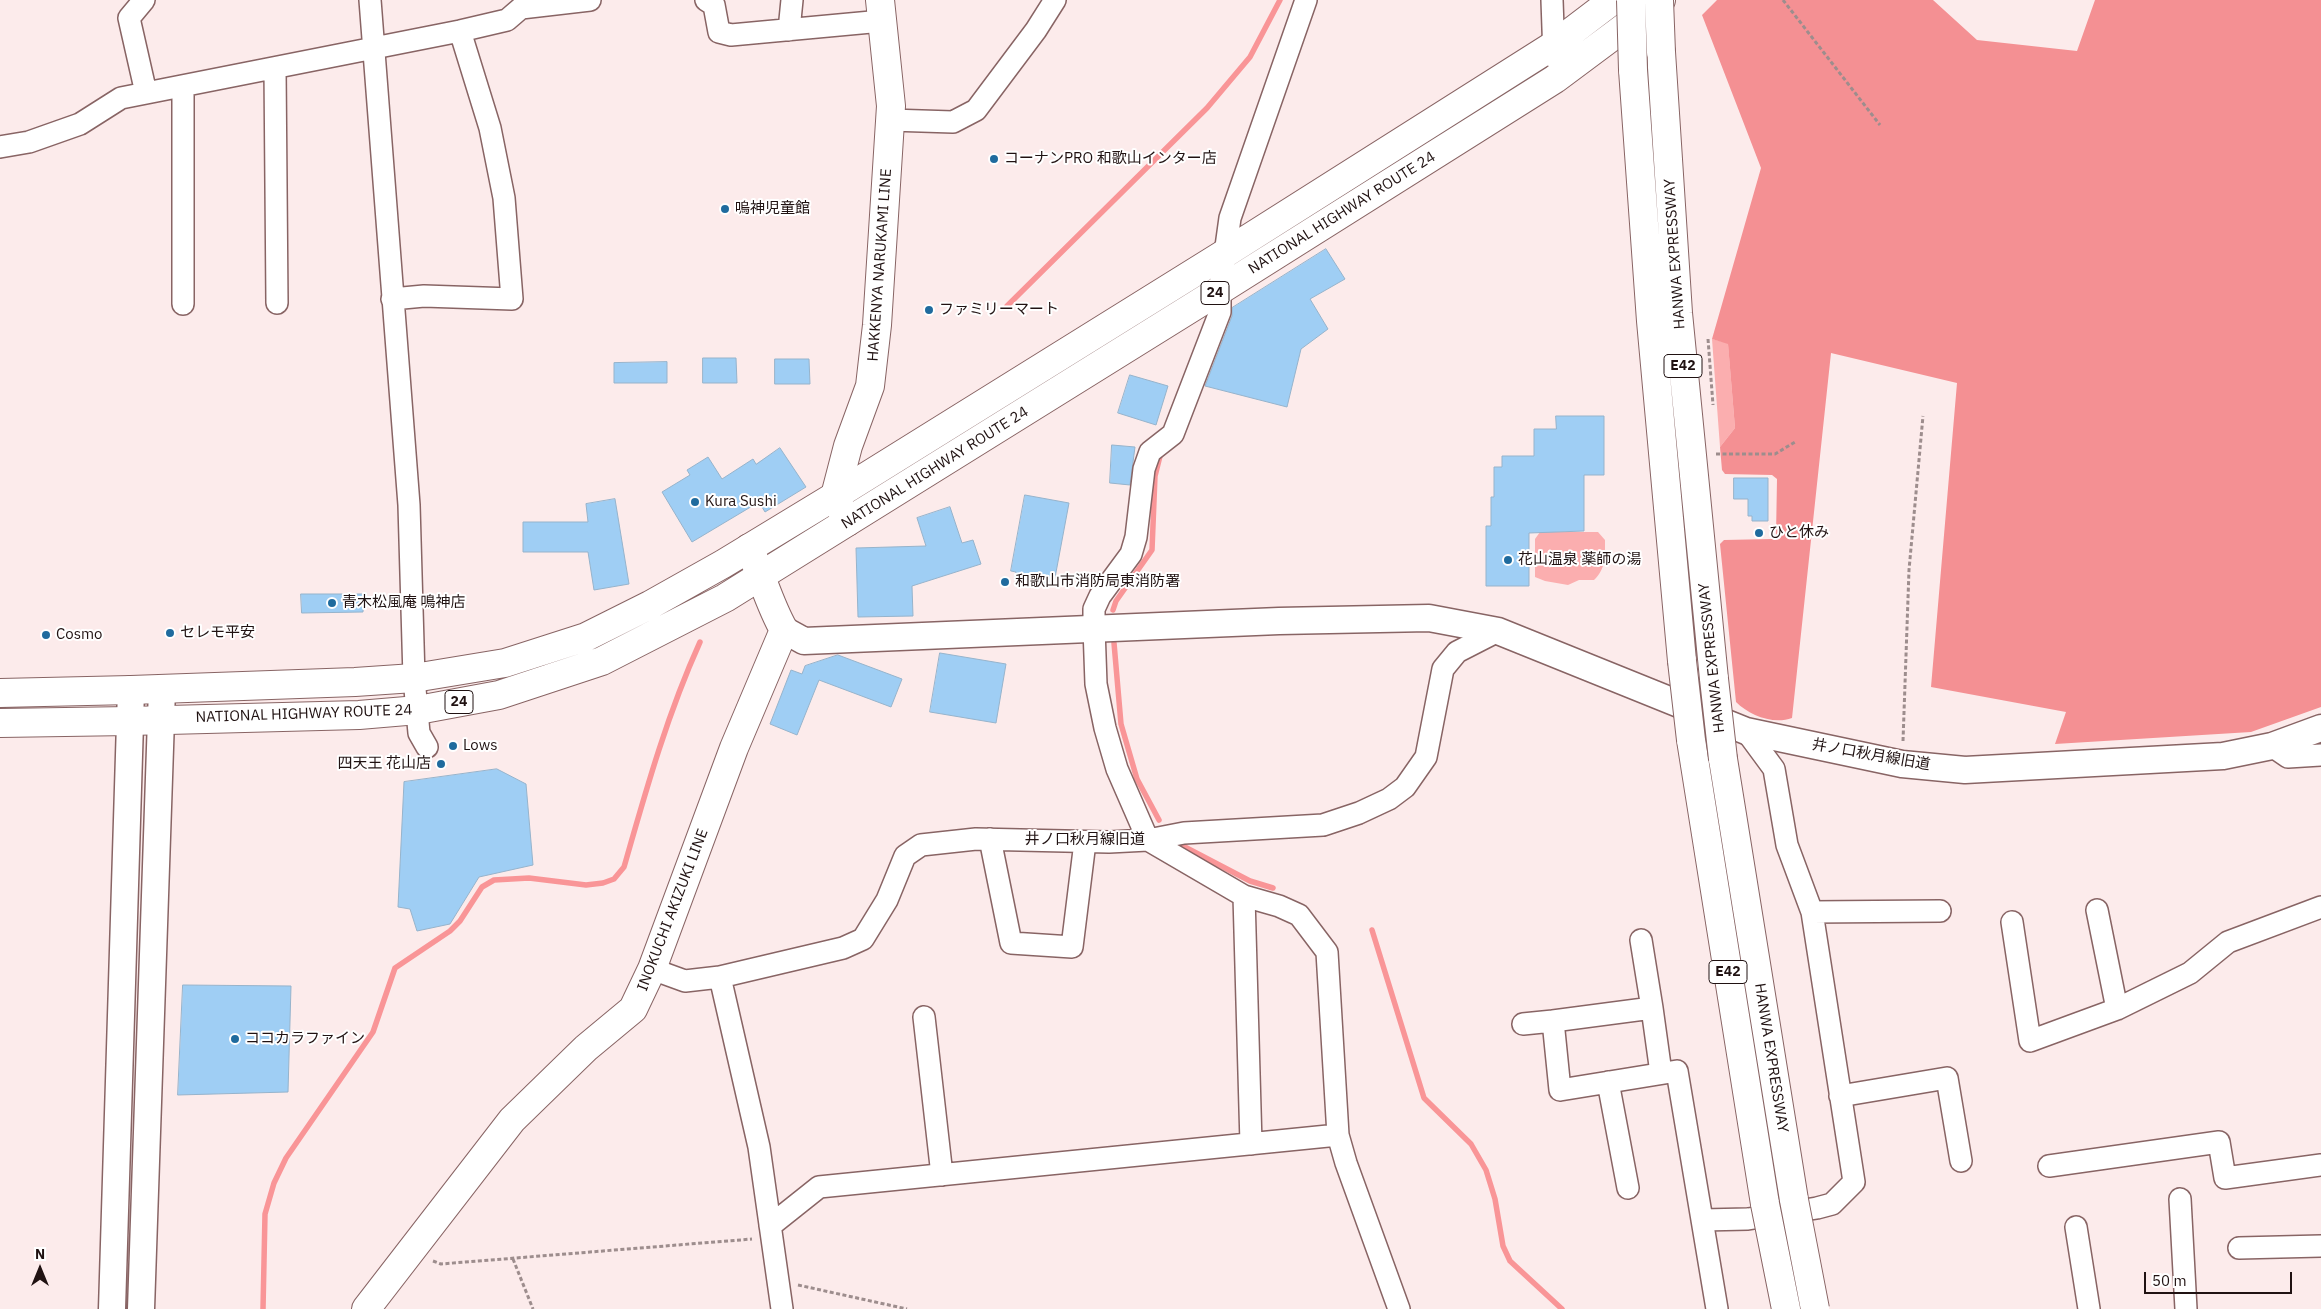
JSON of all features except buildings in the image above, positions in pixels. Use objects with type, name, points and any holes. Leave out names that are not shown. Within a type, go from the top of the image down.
[{"type":"main road","name":"NATIONAL HIGHWAY ROUTE 24","points":[[0,693],[355,682],[414,678],[505,663],[586,637],[650,605],[835,496],[1224,254],[1554,45],[1613,0]]},
{"type":"main road","name":"HANWA EXPRESSWAY","points":[[1631,0],[1633,70],[1651,320],[1691,740],[1765,1204],[1786,1309]]},
{"type":"main road","name":"NATIONAL HIGHWAY ROUTE 24","points":[[0,723],[359,715],[418,710],[499,695],[602,661],[725,598],[1220,290],[1555,79],[1660,0]]},
{"type":"main road","name":"HANWA EXPRESSWAY","points":[[1660,0],[1661,52],[1678,313],[1723,759],[1794,1200],[1816,1309]]},
{"type":"main road","name":"HAKKENYA NARUKAMI LINE","points":[[835,496],[848,446],[870,386],[877,325],[891,106],[881,10]]},
{"type":"main road","points":[[835,496],[847,522]]},
{"type":"main road","points":[[749,548],[762,575],[774,613],[784,630]]},
{"type":"main road","name":"INOKUCHI AKIZUKI LINE","points":[[366,1309],[512,1120],[586,1048],[633,1009],[652,969],[734,748],[784,630]]},
{"type":"street","points":[[144,0],[129,18],[146,93]]},
{"type":"street","points":[[370,0],[409,504],[414,678],[419,733],[427,747]]},
{"type":"street","points":[[0,147],[29,142],[80,124],[121,98],[373,50],[460,31],[508,20],[520,8],[590,0]]},
{"type":"street","points":[[706,0],[714,5],[719,32],[731,35],[789,30],[881,10]]},
{"type":"street","points":[[789,30],[792,0]]},
{"type":"street","points":[[890,120],[953,122],[976,110],[1036,30],[1055,0]]},
{"type":"street","points":[[1306,0],[1230,218],[1220,290],[1220,312],[1174,434],[1150,452],[1144,469],[1136,537],[1131,554],[1100,596],[1094,609],[1096,684],[1105,728],[1117,769],[1148,840],[1244,896],[1279,906],[1299,915],[1327,952],[1338,1136],[1346,1163],[1400,1309]]},
{"type":"street","points":[[1552,0],[1555,79]]},
{"type":"street","points":[[392,299],[424,296],[512,299],[504,198],[490,128],[460,31]]},
{"type":"street","points":[[276,68],[277,302]]},
{"type":"street","points":[[183,86],[183,304]]},
{"type":"street","name":"井ノ口秋月線旧道","points":[[784,630],[804,641],[1094,628],[1429,618],[1498,631],[1746,731],[1902,764],[1965,770],[2101,764],[2215,756],[2272,746],[2321,728]]},
{"type":"street","name":"井ノ口秋月線旧道","points":[[652,969],[685,981],[720,977],[843,948],[864,939],[886,900],[905,856],[921,845],[990,840],[1085,842],[1148,840],[1184,833],[1323,825],[1360,813],[1389,799],[1405,787],[1426,757],[1443,669],[1457,652],[1498,631]]},
{"type":"street","points":[[141,1309],[162,688]]},
{"type":"street","points":[[112,1309],[130,690]]},
{"type":"street","points":[[1702,1220],[1748,1219],[1832,1204],[1854,1182],[1812,912],[1787,845],[1774,769],[1746,731]]},
{"type":"street","points":[[2272,746],[2288,757],[2321,756]]},
{"type":"street","points":[[990,840],[1011,943],[1072,946],[1085,842]]},
{"type":"street","points":[[1244,896],[1251,1144]]},
{"type":"street","points":[[2012,922],[2030,1041],[2117,1009],[2190,973],[2228,942],[2321,907]]},
{"type":"street","points":[[2097,910],[2117,1009]]},
{"type":"street","points":[[1812,912],[1940,911]]},
{"type":"street","points":[[1642,940],[1661,1073]]},
{"type":"street","points":[[720,977],[759,1147],[782,1309]]},
{"type":"street","points":[[1523,1024],[1652,1008]]},
{"type":"street","points":[[924,1017],[942,1175]]},
{"type":"street","points":[[1553,1020],[1560,1090],[1677,1071],[1717,1309]]},
{"type":"street","points":[[1840,1096],[1947,1078],[1961,1161]]},
{"type":"street","points":[[1608,1082],[1628,1188]]},
{"type":"street","points":[[770,1226],[819,1187],[1338,1136]]},
{"type":"street","points":[[2049,1166],[2219,1142],[2225,1178],[2321,1165]]},
{"type":"street","points":[[2180,1199],[2186,1309]]},
{"type":"street","points":[[2076,1227],[2089,1309]]},
{"type":"street","points":[[2239,1248],[2321,1246]]},
{"type":"path","points":[[1783,0],[1880,125]]},
{"type":"path","points":[[1902,764],[1908,570],[1923,416]]},
{"type":"path","points":[[1716,454],[1775,454],[1795,442]]},
{"type":"path","points":[[411,1253],[441,1264],[513,1259],[758,1239],[770,1226]]},
{"type":"path","points":[[513,1259],[533,1309]]},
{"type":"path","points":[[778,1280],[907,1309]]},
{"type":"shaded area","points":[[1717,0],[1933,0],[1977,40],[2077,51],[2095,0],[2321,0],[2321,707],[2251,732],[2055,744],[2066,712],[1931,687],[1957,383],[1831,353],[1792,718],[1777,720],[1762,718],[1741,707],[1736,702],[1720,544],[1724,540],[1772,539],[1776,536],[1777,479],[1772,475],[1725,474],[1722,470],[1720,447],[1735,428],[1728,344],[1712,339],[1761,168],[1702,15]]},
{"type":"shaded area","points":[[1712,339],[1728,343],[1735,428],[1720,447]]},
{"type":"shaded area","points":[[1540,532],[1598,532],[1605,540],[1605,546],[1603,567],[1598,576],[1594,580],[1579,580],[1568,585],[1545,581],[1535,577],[1535,539]]},
{"type":"waterway","points":[[1007,306],[1207,108],[1250,57],[1280,0]]},
{"type":"waterway","points":[[1113,610],[1116,601],[1152,550],[1155,476],[1160,456]]},
{"type":"waterway","points":[[263,1309],[265,1214],[274,1183],[286,1158],[373,1032],[395,968],[450,931],[460,921],[482,887],[494,880],[529,878],[586,885],[603,883],[614,879],[624,867],[667,725],[700,642]]},
{"type":"waterway","points":[[1114,643],[1121,724],[1137,779],[1159,820]]},
{"type":"waterway","points":[[1181,845],[1250,881],[1273,888]]},
{"type":"waterway","points":[[1372,930],[1424,1098],[1471,1144],[1486,1170],[1495,1199],[1503,1246],[1510,1261],[1562,1309]]},
{"type":"place","name":"コーナンPRO 和歌山インター店","points":[[994,159]]},
{"type":"place","name":"嗚神児童館","points":[[725,209]]},
{"type":"place","name":"ファミリーマート","points":[[929,310]]},
{"type":"place","name":"Kura Sushi","points":[[695,502]]},
{"type":"place","name":"ひと休み","points":[[1759,533]]},
{"type":"place","name":"花山温泉 薬師の湯","points":[[1508,560]]},
{"type":"place","name":"和歌山市消防局東消防署","points":[[1005,582]]},
{"type":"place","name":"青木松風庵 鳴神店","points":[[332,603]]},
{"type":"place","name":"セレモ平安","points":[[170,633]]},
{"type":"place","name":"Cosmo","points":[[46,635]]},
{"type":"place","name":"Lows","points":[[453,746]]},
{"type":"place","name":"四天王 花山店","points":[[441,764]]},
{"type":"place","name":"ココカラファイン","points":[[235,1039]]}]
